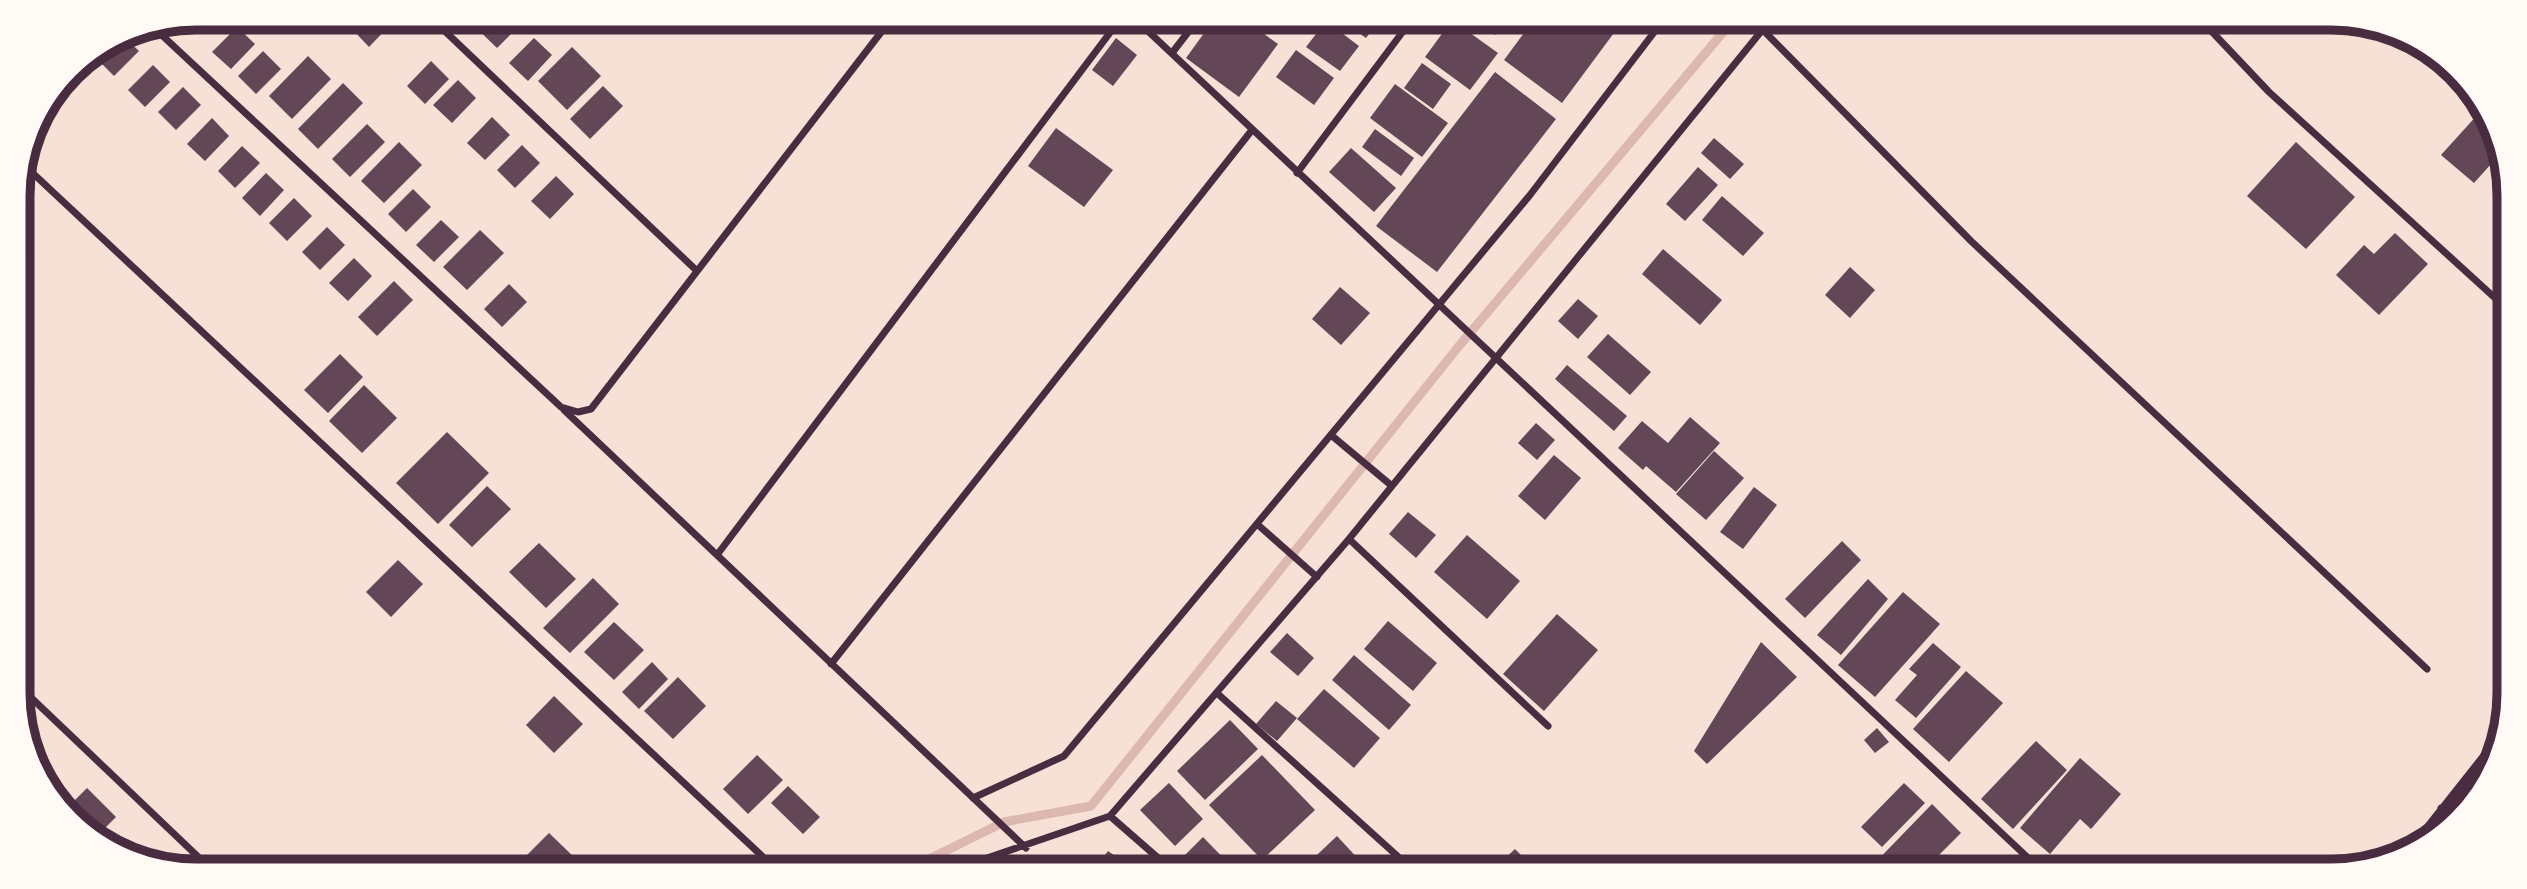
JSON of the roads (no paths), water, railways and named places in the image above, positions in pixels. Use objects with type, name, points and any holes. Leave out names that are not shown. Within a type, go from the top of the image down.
[{"type":"street","points":[[445,30],[697,271]]},
{"type":"street","points":[[561,407],[578,412],[591,409],[883,30]]},
{"type":"street","points":[[717,555],[1112,30]]},
{"type":"street","points":[[1147,30],[2029,859]]},
{"type":"street","points":[[1172,54],[1190,30]]},
{"type":"street","points":[[1297,173],[1404,30]]},
{"type":"street","points":[[973,798],[1064,756],[1530,195],[1656,30]]},
{"type":"street","points":[[989,859],[1110,817],[1317,578],[1763,30],[1971,241],[2427,669]]},
{"type":"street","points":[[2210,30],[2269,92],[2497,300]]},
{"type":"street","points":[[160,34],[561,407],[1026,848]]},
{"type":"street","points":[[831,664],[1252,131]]},
{"type":"street","points":[[31,172],[765,859]]},
{"type":"street","points":[[1331,435],[1392,486]]},
{"type":"street","points":[[1257,524],[1317,578]]},
{"type":"street","points":[[1349,539],[1548,726]]},
{"type":"street","points":[[1218,694],[1401,859]]},
{"type":"street","points":[[30,697],[199,859]]},
{"type":"street","points":[[2424,830],[2486,753]]},
{"type":"street","points":[[2441,808],[2447,813]]},
{"type":"street","points":[[1110,817],[1159,859]]},
{"type":"waterway","points":[[929,859],[1004,822],[1091,806],[1459,346],[1725,30]]}]
